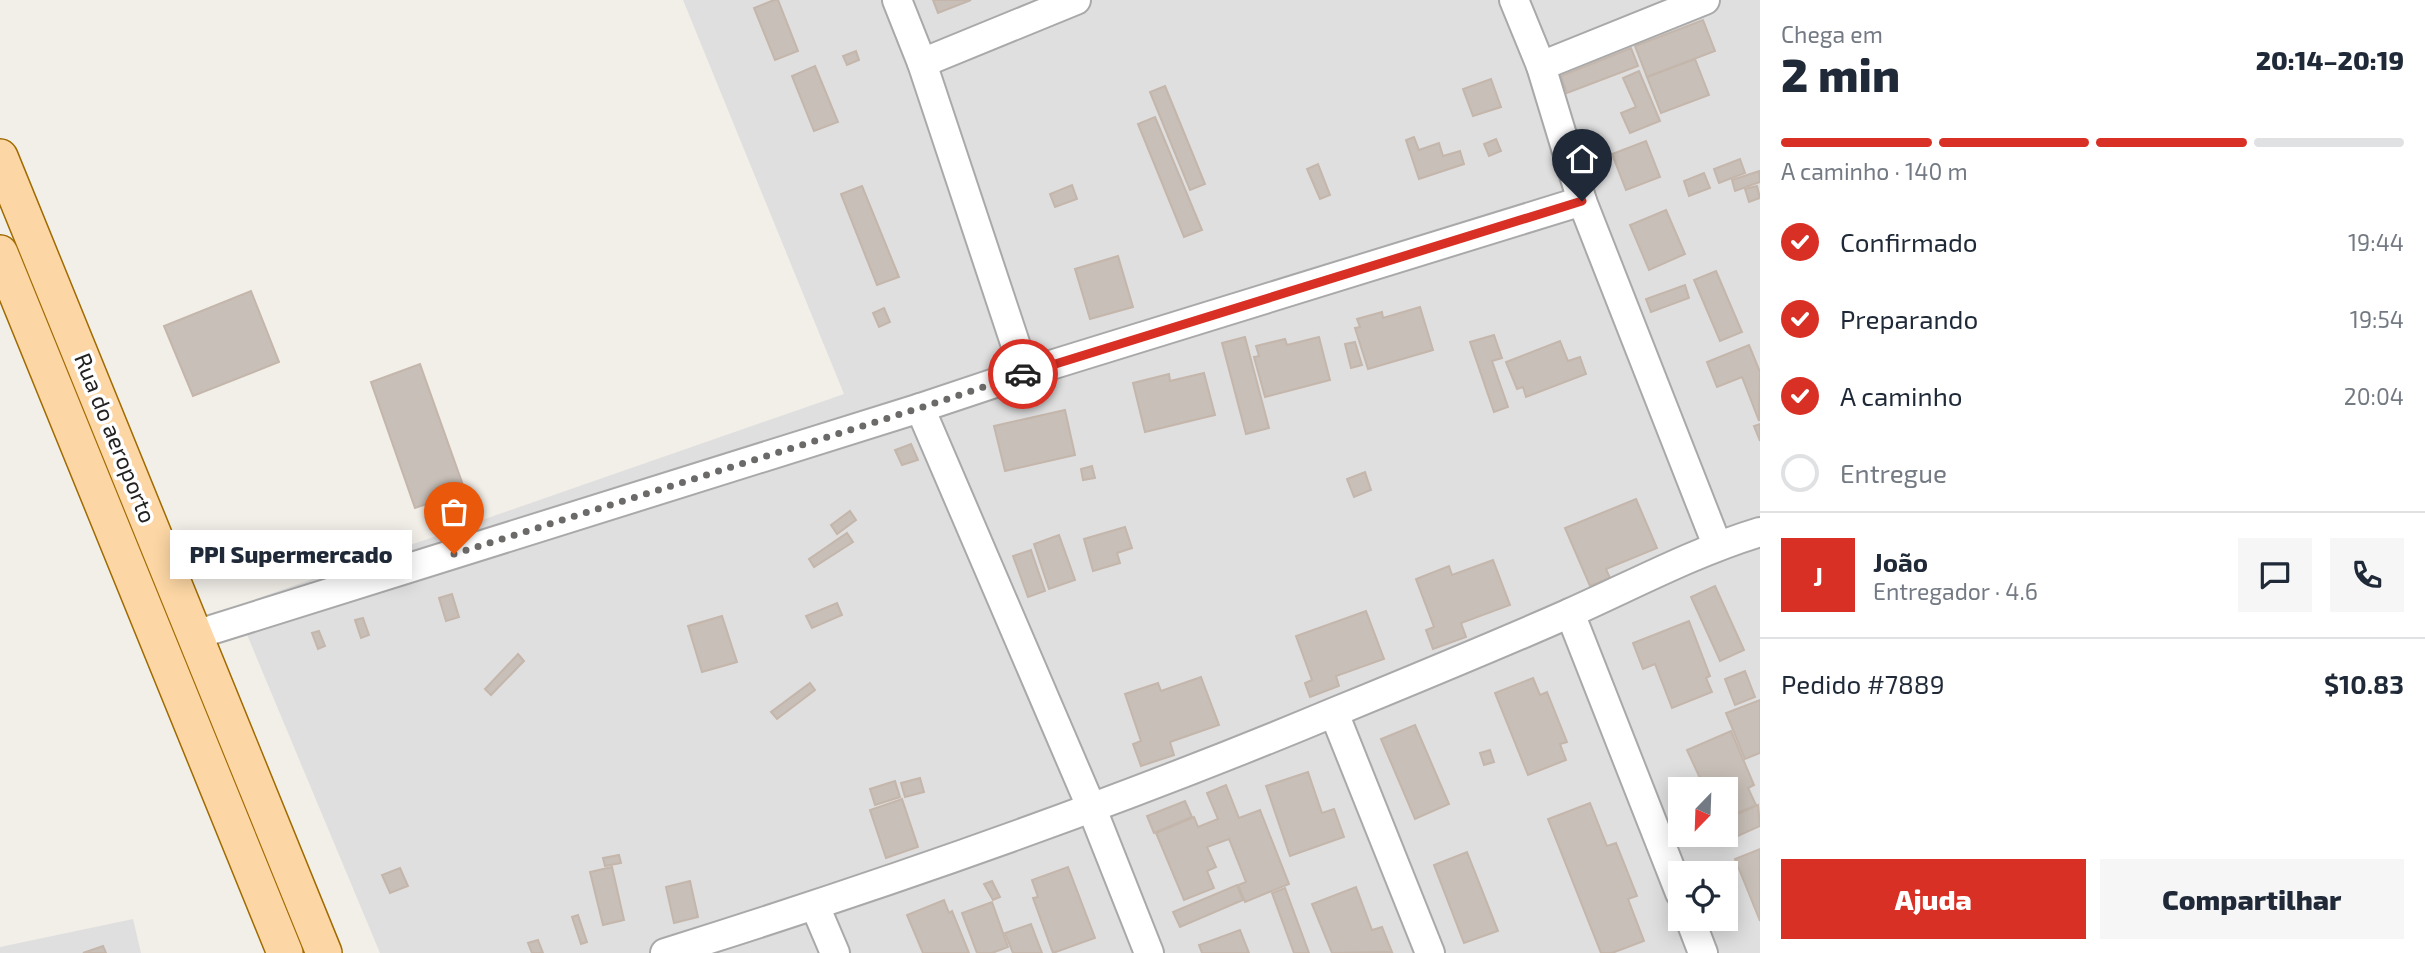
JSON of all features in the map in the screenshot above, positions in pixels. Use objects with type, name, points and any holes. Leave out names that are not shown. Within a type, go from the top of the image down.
[{"type":"main road","name":"Rua do aeroporto","points":[[0,157],[324,953]]},
{"type":"main road","name":"Rua do aeroporto","points":[[0,253],[285,953]]},
{"type":"street","points":[[897,0],[922,63],[1026,373]]},
{"type":"street","points":[[922,63],[1076,0]]},
{"type":"street","points":[[1514,0],[1541,66],[1582,201],[1717,545]]},
{"type":"street","points":[[1541,66],[1704,0]]},
{"type":"street","points":[[195,635],[1582,201]]},
{"type":"street","points":[[920,408],[1092,809],[1149,953]]},
{"type":"street","points":[[665,953],[816,906],[1092,809],[1334,713],[1570,613],[1717,545],[1760,531]]},
{"type":"street","points":[[1570,613],[1668,863]]},
{"type":"street","points":[[1334,713],[1430,953]]},
{"type":"street","points":[[816,906],[835,953]]},
{"type":"street","points":[[1695,931],[1703,953]]},
{"type":"shaded area","points":[[683,0],[1760,0],[1760,953],[380,953],[235,606],[844,394]]},
{"type":"shaded area","points":[[133,919],[141,953],[0,953],[0,947]]},
{"type":"building","points":[[778,0],[798,51],[775,60],[754,8]]},
{"type":"building","points":[[933,0],[971,0],[938,13]]},
{"type":"building","points":[[1703,20],[1715,51],[1647,77],[1635,46]]},
{"type":"building","points":[[1631,48],[1638,66],[1567,93],[1561,76]]},
{"type":"building","points":[[856,51],[859,60],[847,65],[843,56]]},
{"type":"building","points":[[1695,59],[1709,95],[1661,113],[1647,77]]},
{"type":"building","points":[[815,66],[838,122],[814,131],[792,76]]},
{"type":"building","points":[[1639,71],[1660,121],[1630,133],[1621,113],[1636,107],[1623,78]]},
{"type":"building","points":[[1491,79],[1501,107],[1473,116],[1463,89]]},
{"type":"building","points":[[1165,86],[1205,184],[1190,190],[1150,92]]},
{"type":"building","points":[[1155,117],[1202,230],[1184,237],[1138,124]]},
{"type":"building","points":[[1414,137],[1419,150],[1439,143],[1443,156],[1460,151],[1464,164],[1419,179],[1406,140]]},
{"type":"building","points":[[1496,139],[1501,151],[1489,156],[1484,144]]},
{"type":"building","points":[[1646,141],[1660,177],[1626,190],[1612,154]]},
{"type":"building","points":[[1740,159],[1745,173],[1719,183],[1714,169]]},
{"type":"building","points":[[1318,164],[1330,195],[1320,199],[1307,169]]},
{"type":"building","points":[[1759,171],[1760,182],[1735,191],[1732,180]]},
{"type":"building","points":[[1704,173],[1710,188],[1689,196],[1684,181]]},
{"type":"building","points":[[1072,185],[1077,199],[1055,207],[1050,194]]},
{"type":"building","points":[[862,186],[899,277],[877,285],[841,194]]},
{"type":"building","points":[[1757,186],[1760,198],[1749,202],[1745,189]]},
{"type":"building","points":[[1666,210],[1685,254],[1649,270],[1630,225]]},
{"type":"building","points":[[1118,256],[1133,307],[1090,319],[1075,269]]},
{"type":"building","points":[[1716,271],[1742,332],[1720,341],[1694,280]]},
{"type":"building","points":[[1685,285],[1689,298],[1651,312],[1646,299]]},
{"type":"building","points":[[251,291],[279,362],[193,396],[164,326]]},
{"type":"building","points":[[1420,307],[1433,350],[1368,369],[1355,328],[1360,327],[1357,319],[1382,312],[1383,318]]},
{"type":"building","points":[[884,308],[890,322],[879,327],[873,313]]},
{"type":"building","points":[[1494,335],[1502,358],[1492,361],[1508,407],[1494,412],[1470,342]]},
{"type":"building","points":[[1245,337],[1269,428],[1246,434],[1222,343]]},
{"type":"building","points":[[1319,337],[1330,380],[1265,397],[1254,357],[1259,356],[1256,346],[1285,339],[1287,345]]},
{"type":"building","points":[[1560,341],[1568,361],[1580,357],[1586,374],[1526,397],[1523,387],[1517,389],[1506,362]]},
{"type":"building","points":[[1355,342],[1362,365],[1351,368],[1345,344]]},
{"type":"building","points":[[1749,345],[1760,372],[1759,421],[1742,377],[1717,387],[1707,362]]},
{"type":"building","points":[[420,364],[465,491],[415,508],[371,382]]},
{"type":"building","points":[[1204,373],[1215,415],[1145,432],[1133,383],[1169,374],[1170,381]]},
{"type":"building","points":[[1065,410],[1075,455],[1005,471],[994,426]]},
{"type":"building","points":[[1760,424],[1760,441],[1754,426]]},
{"type":"building","points":[[911,444],[918,460],[902,465],[895,450]]},
{"type":"building","points":[[1092,466],[1095,478],[1083,480],[1081,469]]},
{"type":"building","points":[[1365,472],[1371,490],[1354,497],[1347,479]]},
{"type":"building","points":[[1636,499],[1657,548],[1606,569],[1610,578],[1590,586],[1565,528]]},
{"type":"building","points":[[850,511],[856,520],[837,534],[831,525]]},
{"type":"building","points":[[1125,527],[1132,548],[1117,553],[1120,563],[1093,571],[1084,539]]},
{"type":"building","points":[[847,533],[853,542],[814,567],[809,559]]},
{"type":"building","points":[[1059,535],[1075,580],[1049,589],[1034,544]]},
{"type":"building","points":[[1031,550],[1045,591],[1028,597],[1013,556]]},
{"type":"building","points":[[1493,560],[1510,605],[1461,623],[1466,637],[1433,649],[1426,630],[1434,627],[1416,579],[1449,566],[1452,575]]},
{"type":"building","points":[[1715,586],[1744,650],[1720,661],[1691,597]]},
{"type":"building","points":[[452,594],[459,617],[446,621],[439,598]]},
{"type":"building","points":[[837,603],[842,615],[812,628],[806,616]]},
{"type":"building","points":[[1366,611],[1384,659],[1336,676],[1339,686],[1310,697],[1305,683],[1312,680],[1296,636]]},
{"type":"building","points":[[722,616],[737,662],[702,672],[688,626]]},
{"type":"building","points":[[363,618],[369,635],[361,638],[355,620]]},
{"type":"building","points":[[1689,621],[1710,676],[1706,678],[1712,692],[1672,708],[1655,664],[1643,669],[1633,643]]},
{"type":"building","points":[[319,631],[325,646],[318,649],[312,633]]},
{"type":"building","points":[[518,654],[524,661],[491,695],[485,689]]},
{"type":"building","points":[[1745,671],[1755,697],[1735,705],[1725,679]]},
{"type":"building","points":[[1201,677],[1219,725],[1170,742],[1174,755],[1141,766],[1133,744],[1141,741],[1125,694],[1158,683],[1161,691]]},
{"type":"building","points":[[1533,678],[1540,695],[1547,692],[1567,742],[1560,744],[1566,760],[1528,775],[1495,693]]},
{"type":"building","points":[[810,683],[815,690],[777,719],[771,712]]},
{"type":"building","points":[[1760,700],[1760,753],[1745,759],[1726,713]]},
{"type":"building","points":[[1415,725],[1449,804],[1415,819],[1381,739]]},
{"type":"building","points":[[1731,731],[1754,785],[1748,788],[1756,805],[1738,813],[1738,777],[1699,777],[1687,750]]},
{"type":"building","points":[[1490,750],[1494,762],[1484,765],[1480,753]]},
{"type":"building","points":[[1308,772],[1322,813],[1334,809],[1344,837],[1290,856],[1266,786]]},
{"type":"building","points":[[920,778],[924,792],[905,797],[901,783]]},
{"type":"building","points":[[895,781],[900,797],[875,805],[870,789]]},
{"type":"building","points":[[1226,785],[1239,818],[1260,810],[1289,884],[1245,902],[1238,885],[1246,882],[1229,839],[1207,847],[1216,867],[1207,871],[1214,888],[1184,900],[1156,833],[1194,817],[1198,827],[1218,819],[1207,793]]},
{"type":"building","points":[[902,799],[918,847],[886,858],[870,810]]},
{"type":"building","points":[[1185,801],[1192,817],[1154,833],[1147,816]]},
{"type":"building","points":[[1590,803],[1607,846],[1616,843],[1637,896],[1628,899],[1644,941],[1612,953],[1601,953],[1548,819]]},
{"type":"building","points":[[1758,805],[1760,826],[1738,836],[1738,814]]},
{"type":"building","points":[[1760,849],[1760,921],[1738,861],[1735,859]]},
{"type":"building","points":[[1467,852],[1498,931],[1464,943],[1434,865]]},
{"type":"building","points":[[619,855],[621,863],[605,866],[603,858]]},
{"type":"building","points":[[612,867],[624,920],[603,925],[590,872]]},
{"type":"building","points":[[1068,867],[1095,938],[1053,953],[1033,898],[1038,897],[1032,880]]},
{"type":"building","points":[[400,868],[408,886],[390,893],[382,875]]},
{"type":"building","points":[[690,881],[698,917],[674,923],[666,887]]},
{"type":"building","points":[[992,881],[1000,897],[993,900],[984,884]]},
{"type":"building","points":[[1237,885],[1243,900],[1180,927],[1173,912]]},
{"type":"building","points":[[1356,887],[1372,930],[1382,927],[1392,952],[1332,953],[1312,904]]},
{"type":"building","points":[[1285,888],[1309,953],[1294,953],[1272,893]]},
{"type":"building","points":[[944,900],[949,913],[952,911],[969,953],[923,953],[907,915]]},
{"type":"building","points":[[992,902],[1008,947],[992,953],[977,953],[962,913]]},
{"type":"building","points":[[578,915],[587,942],[581,944],[572,917]]},
{"type":"building","points":[[1031,924],[1042,953],[1013,953],[1005,933]]},
{"type":"building","points":[[1240,930],[1249,953],[1202,953],[1199,945]]},
{"type":"building","points":[[538,940],[543,953],[532,953],[528,943]]},
{"type":"building","points":[[103,946],[106,953],[83,953]]},
{"type":"way so far","points":[[454,554],[1023,374]]},
{"type":"place","name":"PPI Supermercado","points":[[454,554]]},
{"type":"route","points":[[1023,374],[1582,201]]}]
